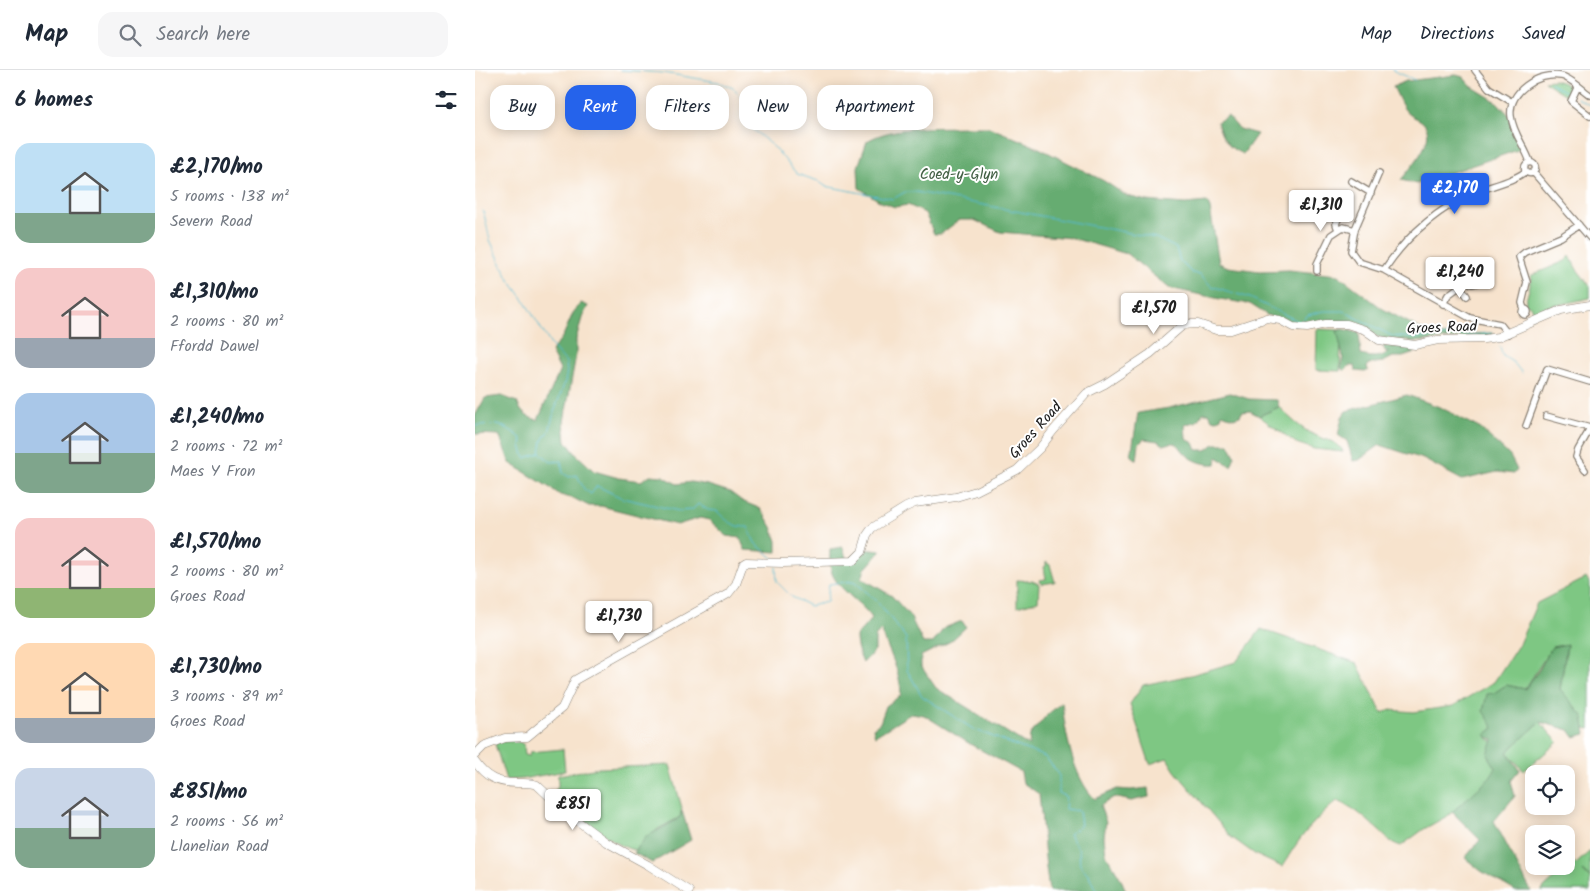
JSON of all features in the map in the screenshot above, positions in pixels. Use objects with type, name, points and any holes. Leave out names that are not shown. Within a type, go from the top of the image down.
[{"type":"street","points":[[1475,70],[1489,88],[1512,102]]},
{"type":"street","points":[[1533,172],[1535,166],[1530,162],[1514,131],[1511,116],[1512,102],[1524,86],[1539,78],[1562,73],[1590,95]]},
{"type":"street","points":[[1578,86],[1571,101],[1590,116]]},
{"type":"street","points":[[1526,171],[1525,165],[1530,162]]},
{"type":"street","points":[[1384,270],[1397,250],[1428,219],[1472,194],[1526,171],[1533,172],[1590,238]]},
{"type":"street","points":[[1379,173],[1355,230],[1351,251],[1359,262],[1384,270],[1470,318],[1501,324],[1508,334]]},
{"type":"street","points":[[1351,181],[1371,193]]},
{"type":"street","points":[[1338,219],[1336,224],[1339,230]]},
{"type":"street","points":[[1524,309],[1522,303],[1527,282],[1519,257],[1525,252],[1561,237],[1579,225]]},
{"type":"street","points":[[1317,271],[1320,251],[1331,235],[1343,227],[1355,230]]},
{"type":"street","points":[[1443,304],[1449,295],[1467,281]]},
{"type":"street","points":[[1460,286],[1467,296]]},
{"type":"street","name":"Groes Road","points":[[475,755],[484,746],[505,738],[527,737],[562,708],[575,680],[728,594],[736,584],[745,562],[853,561],[862,552],[867,535],[872,528],[906,507],[915,503],[966,494],[990,485],[1017,470],[1040,448],[1087,393],[1105,384],[1150,354],[1182,326],[1198,324],[1216,330],[1231,330],[1267,318],[1280,320],[1293,327],[1307,328],[1325,324],[1347,324],[1365,330],[1379,340],[1415,344],[1438,340],[1484,339],[1508,334],[1561,310],[1590,305]]},
{"type":"street","points":[[1526,426],[1547,369],[1590,382]]},
{"type":"street","points":[[1546,416],[1590,429],[1576,457],[1584,466]]},
{"type":"street","points":[[475,762],[487,776],[494,780],[537,785],[568,814],[606,842],[648,865],[689,891]]},
{"type":"green space","points":[[1456,75],[1463,77],[1471,86],[1497,102],[1511,117],[1524,148],[1417,184],[1401,180],[1421,154],[1427,139],[1427,131],[1423,123],[1407,112],[1393,87],[1406,81]]},
{"type":"green space","points":[[1554,80],[1564,83],[1572,89],[1569,97],[1544,81]]},
{"type":"green space","points":[[1228,116],[1239,129],[1257,134],[1243,154],[1233,149],[1221,133],[1217,122]]},
{"type":"green space","name":"Coed-y-Glyn","points":[[989,127],[1039,148],[1104,181],[1127,196],[1147,201],[1185,204],[1207,202],[1210,208],[1219,263],[1228,267],[1260,271],[1289,270],[1338,275],[1383,309],[1434,336],[1492,333],[1494,335],[1415,342],[1380,338],[1348,322],[1318,321],[1307,325],[1295,325],[1267,315],[1250,304],[1169,288],[1127,254],[1072,238],[1000,232],[974,220],[959,220],[941,234],[934,234],[925,213],[908,205],[895,207],[881,202],[859,188],[858,167],[867,141],[890,132],[933,130],[933,128]]},
{"type":"green space","points":[[1570,256],[1576,268],[1590,286],[1590,298],[1557,304],[1543,309],[1531,318],[1532,309],[1525,304],[1532,278],[1530,276],[1565,261]]},
{"type":"green space","points":[[581,303],[588,306],[582,318],[576,339],[576,355],[564,422],[566,441],[576,454],[594,471],[619,478],[641,481],[650,475],[663,476],[677,484],[691,482],[730,492],[742,501],[761,509],[772,527],[777,541],[777,552],[745,550],[740,538],[727,536],[709,520],[700,518],[677,525],[601,506],[589,506],[575,499],[560,495],[510,463],[499,435],[475,434],[475,416],[485,398],[502,396],[517,402],[524,414],[538,420],[560,370],[551,352],[563,336],[573,313]]},
{"type":"green space","points":[[1317,329],[1341,330],[1340,371],[1316,370]]},
{"type":"green space","points":[[1343,329],[1359,333],[1361,355],[1375,357],[1389,352],[1385,351],[1383,346],[1413,348],[1415,353],[1368,364],[1367,368],[1369,370],[1365,372],[1356,371],[1355,366],[1349,366],[1344,371],[1341,368],[1343,357],[1337,331]]},
{"type":"green space","points":[[1230,393],[1249,399],[1277,400],[1279,407],[1259,416],[1250,411],[1242,412],[1240,416],[1233,418],[1222,414],[1221,418],[1217,420],[1212,419],[1209,413],[1203,413],[1196,422],[1185,424],[1186,439],[1194,443],[1197,450],[1206,450],[1214,444],[1229,444],[1235,456],[1231,466],[1217,457],[1216,464],[1201,463],[1188,456],[1176,444],[1169,443],[1164,445],[1158,441],[1144,439],[1139,444],[1137,460],[1131,455],[1138,413],[1169,408]]},
{"type":"green space","points":[[1407,395],[1442,408],[1481,429],[1510,456],[1517,470],[1514,474],[1497,472],[1462,480],[1423,459],[1380,445],[1359,460],[1353,461],[1347,441],[1338,435],[1342,417],[1346,411]]},
{"type":"green space","points":[[1279,407],[1301,427],[1336,444],[1343,452],[1314,449],[1296,443],[1259,416]]},
{"type":"green space","points":[[843,547],[847,561],[863,549],[881,551],[865,569],[862,578],[892,596],[910,616],[923,643],[933,643],[944,628],[962,621],[966,627],[951,641],[921,656],[921,666],[936,688],[1029,746],[1030,735],[1046,716],[1062,702],[1071,754],[1081,779],[1095,799],[1117,789],[1148,788],[1149,797],[1131,801],[1114,797],[1100,806],[1106,822],[1104,837],[1106,854],[1126,891],[1049,891],[1039,794],[1023,783],[1021,772],[970,744],[924,715],[912,713],[875,736],[873,728],[880,723],[886,706],[901,695],[899,678],[881,630],[875,637],[875,650],[863,663],[860,657],[856,636],[872,618],[833,577],[830,565],[830,549]]},
{"type":"green space","points":[[1046,562],[1050,565],[1055,582],[1041,584],[1040,580],[1046,579],[1044,567]]},
{"type":"green space","points":[[1586,578],[1590,583],[1590,729],[1585,728],[1583,716],[1560,690],[1567,645],[1552,647],[1525,689],[1506,685],[1494,693],[1494,728],[1485,735],[1498,747],[1502,781],[1478,790],[1449,815],[1424,829],[1401,846],[1390,841],[1358,812],[1337,801],[1306,831],[1282,867],[1256,855],[1231,837],[1175,771],[1167,758],[1150,764],[1130,704],[1143,685],[1191,675],[1236,662],[1261,629],[1357,663],[1382,713],[1390,710],[1414,712],[1453,706],[1494,682],[1519,644],[1537,603]]},
{"type":"green space","points":[[1017,580],[1032,581],[1039,584],[1038,601],[1017,607]]},
{"type":"green space","points":[[1567,644],[1560,689],[1583,716],[1586,734],[1574,737],[1569,730],[1540,722],[1507,752],[1520,770],[1511,781],[1515,796],[1494,821],[1531,891],[1515,891],[1481,871],[1465,858],[1480,840],[1452,812],[1490,778],[1496,768],[1488,755],[1493,740],[1485,735],[1494,728],[1483,711],[1487,694],[1494,693],[1506,685],[1525,689],[1539,670],[1552,647]]},
{"type":"green space","points":[[1540,722],[1558,742],[1531,765],[1525,765],[1524,771],[1507,752]]},
{"type":"green space","points":[[517,740],[524,745],[525,755],[530,756],[530,752],[563,749],[565,771],[506,780],[495,744]]},
{"type":"green space","points":[[670,765],[682,808],[680,817],[658,829],[635,850],[626,848],[604,835],[553,793],[558,787],[558,775],[599,768]]},
{"type":"green space","points":[[682,811],[691,840],[652,863],[634,853],[646,837],[676,820],[680,817]]},
{"type":"green space","points":[[1590,851],[1590,878],[1582,870],[1590,879],[1590,891],[1541,891],[1558,875],[1575,875],[1576,864]]},
{"type":"waterway","points":[[621,70],[664,73],[718,82],[733,88],[744,101],[750,127],[774,147],[797,174],[818,181],[825,186],[893,199],[905,192],[916,192],[1156,238],[1176,248],[1180,261],[1192,273],[1200,274],[1211,286],[1250,298],[1300,322],[1308,315],[1323,311],[1343,311],[1392,336],[1413,338],[1492,333]]},
{"type":"waterway","points":[[1392,70],[1415,80]]},
{"type":"waterway","points":[[1551,83],[1568,93]]},
{"type":"waterway","points":[[1577,98],[1590,105]]},
{"type":"waterway","points":[[482,210],[490,240],[508,278],[522,297],[551,345],[566,362],[565,382],[549,432],[542,441],[540,453]]},
{"type":"waterway","points":[[1500,347],[1503,356],[1514,363],[1522,373]]},
{"type":"waterway","points":[[475,426],[489,424],[511,430],[522,439],[521,446],[525,458],[540,453],[551,462],[561,461],[563,473],[569,477],[577,475],[584,489],[591,494],[597,486],[622,498],[679,511],[692,510],[698,504],[708,510],[717,511],[731,523],[748,527],[755,543],[774,559]]},
{"type":"waterway","points":[[776,567],[777,582],[792,597],[810,606],[827,602],[829,584],[854,581],[878,602],[906,638],[907,670],[922,696],[973,729],[1045,757],[1059,774],[1059,793],[1066,797],[1065,809],[1079,811],[1081,825],[1069,834],[1079,850],[1080,865],[1089,875],[1096,891]]}]
